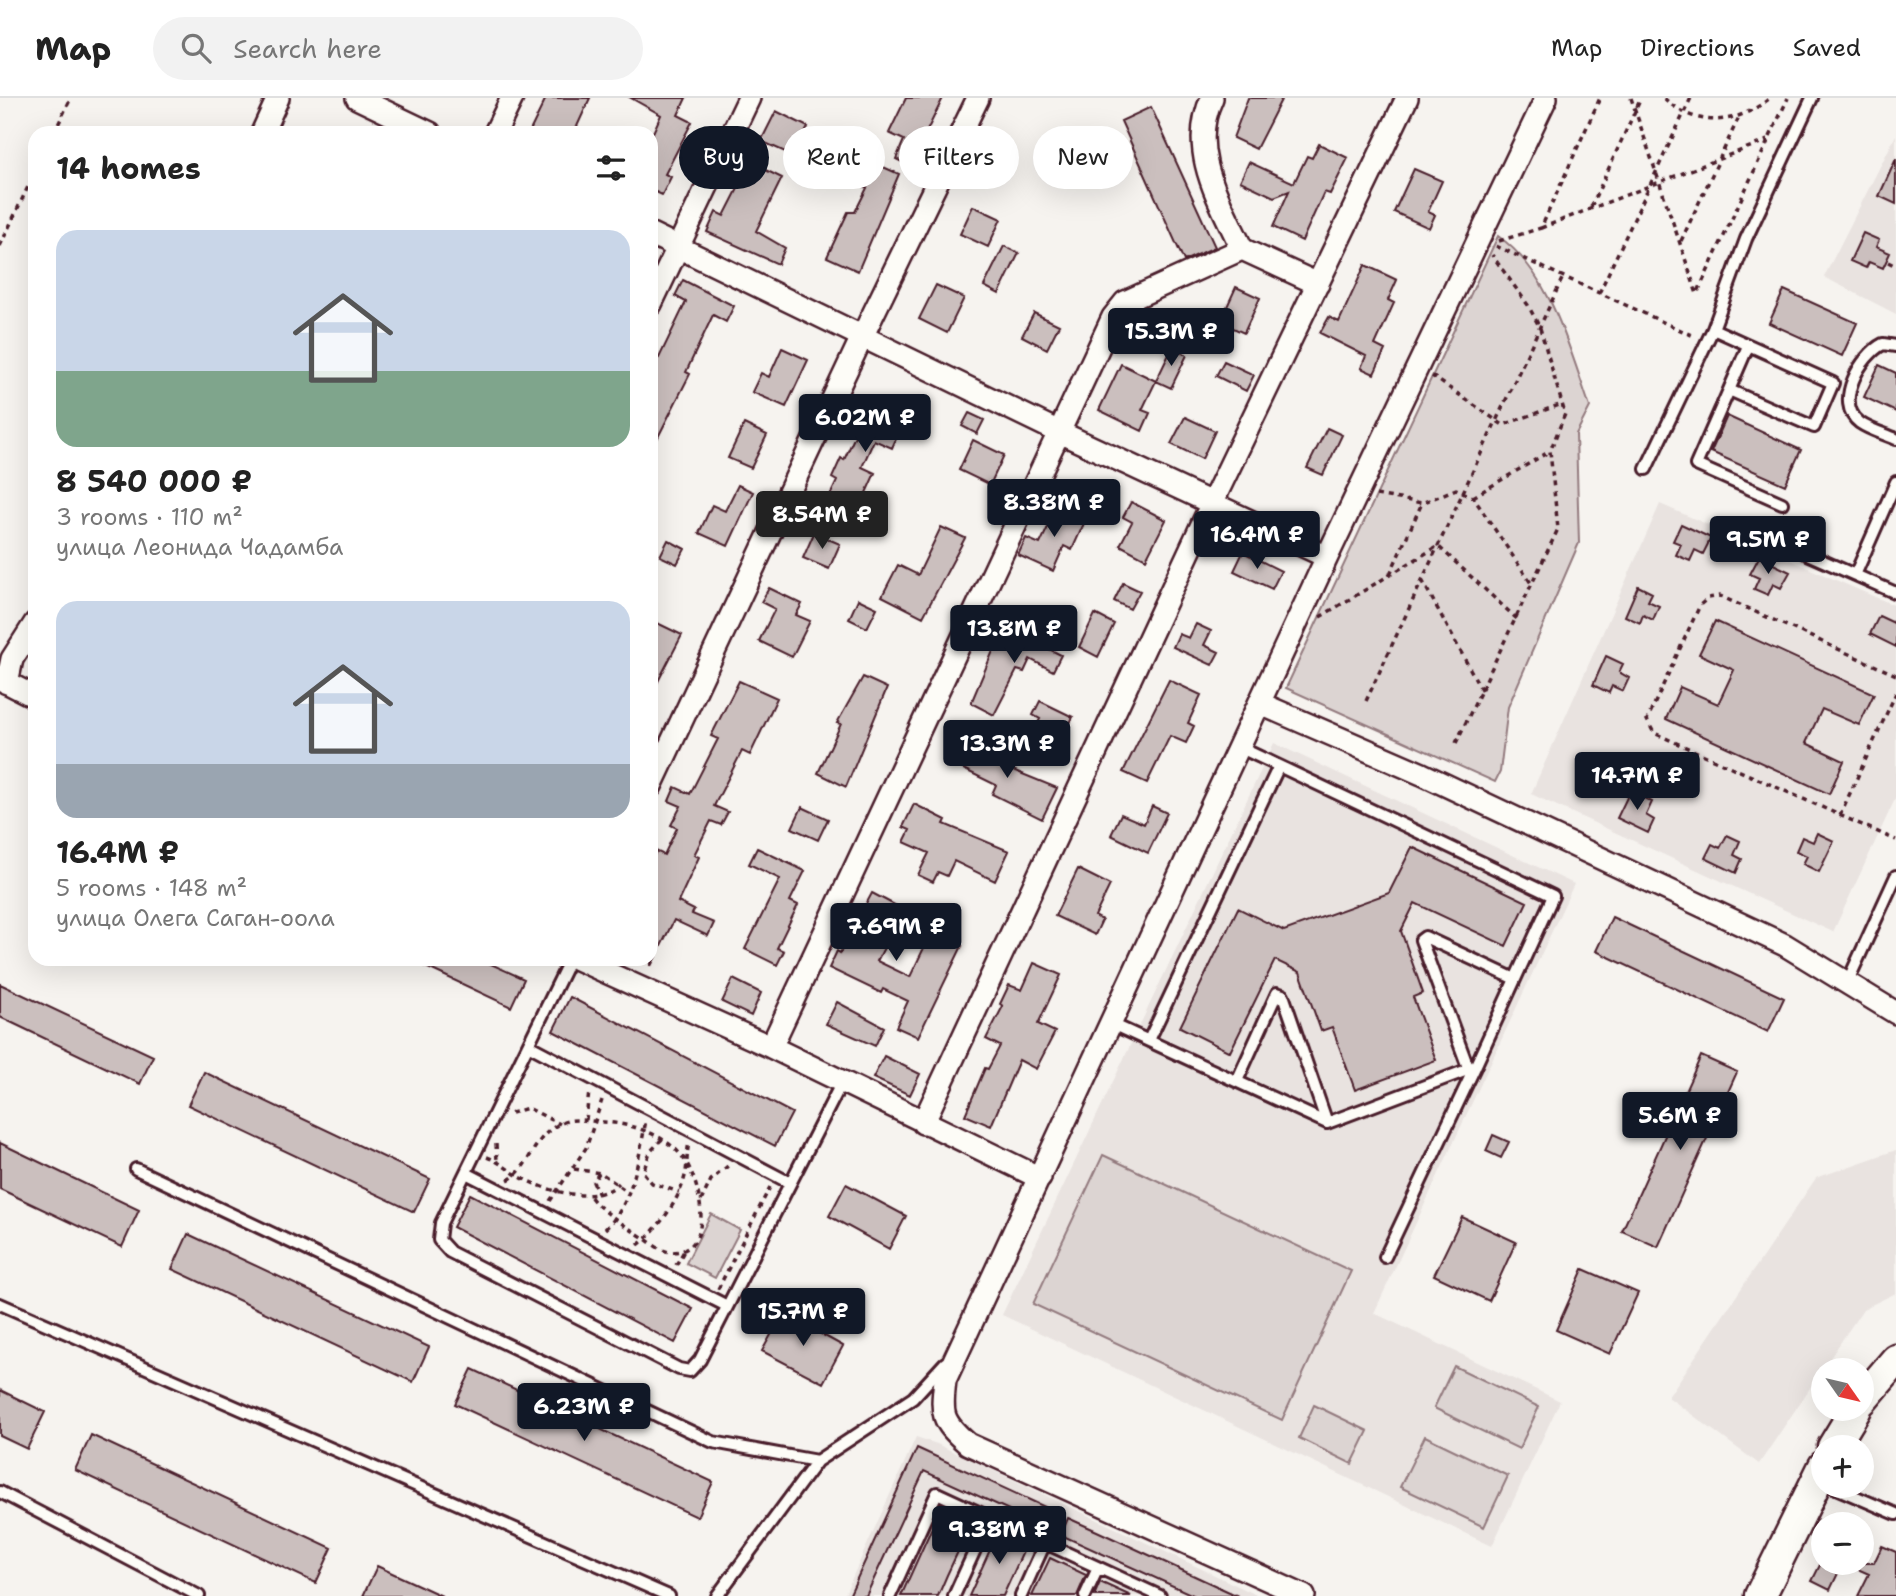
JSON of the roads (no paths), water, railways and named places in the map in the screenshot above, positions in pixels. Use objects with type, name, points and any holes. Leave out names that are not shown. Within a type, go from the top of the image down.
[{"type":"street","points":[[265,126],[278,98]]},
{"type":"street","points":[[357,98],[415,126]]},
{"type":"street","points":[[498,126],[512,98]]},
{"type":"street","points":[[658,290],[749,98]]},
{"type":"street","points":[[658,771],[862,337],[978,98]]},
{"type":"street","points":[[1212,98],[1204,114],[1201,142],[1205,167],[1242,249],[1318,284]]},
{"type":"street","points":[[923,1123],[1212,503],[1407,98]]},
{"type":"street","points":[[1304,1596],[968,1444],[950,1428],[941,1410],[945,1380],[1241,748],[1327,557],[1546,98]]},
{"type":"street","points":[[658,237],[1057,431],[1327,557]]},
{"type":"street","points":[[771,1047],[1057,431],[1113,317],[1125,302],[1242,249]]},
{"type":"street","points":[[28,634],[12,659],[3,681],[28,694]]},
{"type":"street","points":[[1261,704],[1422,774],[1785,945],[1896,1013]]},
{"type":"street","points":[[592,966],[771,1047],[1040,1178]]},
{"type":"street","points":[[1874,1386],[1896,1360]]},
{"type":"street","points":[[1760,1596],[1814,1498]]},
{"type":"lane","points":[[1646,469],[1713,330],[1746,239],[1812,98]]},
{"type":"lane","points":[[1713,330],[1833,383],[1814,428],[1729,390]]},
{"type":"lane","points":[[1896,346],[1884,344],[1865,358],[1849,400],[1852,413],[1860,422],[1896,439]]},
{"type":"lane","points":[[1748,346],[1696,465],[1782,503]]},
{"type":"lane","points":[[1856,575],[1896,482]]},
{"type":"lane","points":[[1787,545],[1896,593]]},
{"type":"lane","points":[[1241,748],[1553,896],[1385,1257]]},
{"type":"lane","points":[[1149,1041],[1279,766]]},
{"type":"lane","points":[[1847,983],[1896,876]]},
{"type":"lane","points":[[1472,1068],[1421,940],[1425,937],[1515,979]]},
{"type":"lane","points":[[567,966],[441,1223],[439,1240],[443,1247],[684,1371],[696,1367],[842,1082]]},
{"type":"lane","points":[[1237,1081],[1277,993],[1283,995],[1327,1123]]},
{"type":"lane","points":[[1112,1024],[1327,1123],[1472,1068]]},
{"type":"lane","points":[[528,1045],[790,1183]]},
{"type":"lane","points":[[136,1169],[713,1442],[817,1461]]},
{"type":"lane","points":[[466,1173],[727,1306]]},
{"type":"lane","points":[[0,1304],[669,1596]]},
{"type":"lane","points":[[717,1596],[817,1461],[914,1398],[961,1345]]},
{"type":"lane","points":[[0,1492],[199,1596]]},
{"type":"lane","points":[[890,1596],[937,1493],[1154,1595]]},
{"type":"lane","points":[[1863,1498],[1896,1514]]},
{"type":"lane","points":[[954,1596],[990,1517]]},
{"type":"lane","points":[[1021,1596],[1045,1543]]},
{"type":"lane","points":[[1085,1596],[1098,1568]]}]
